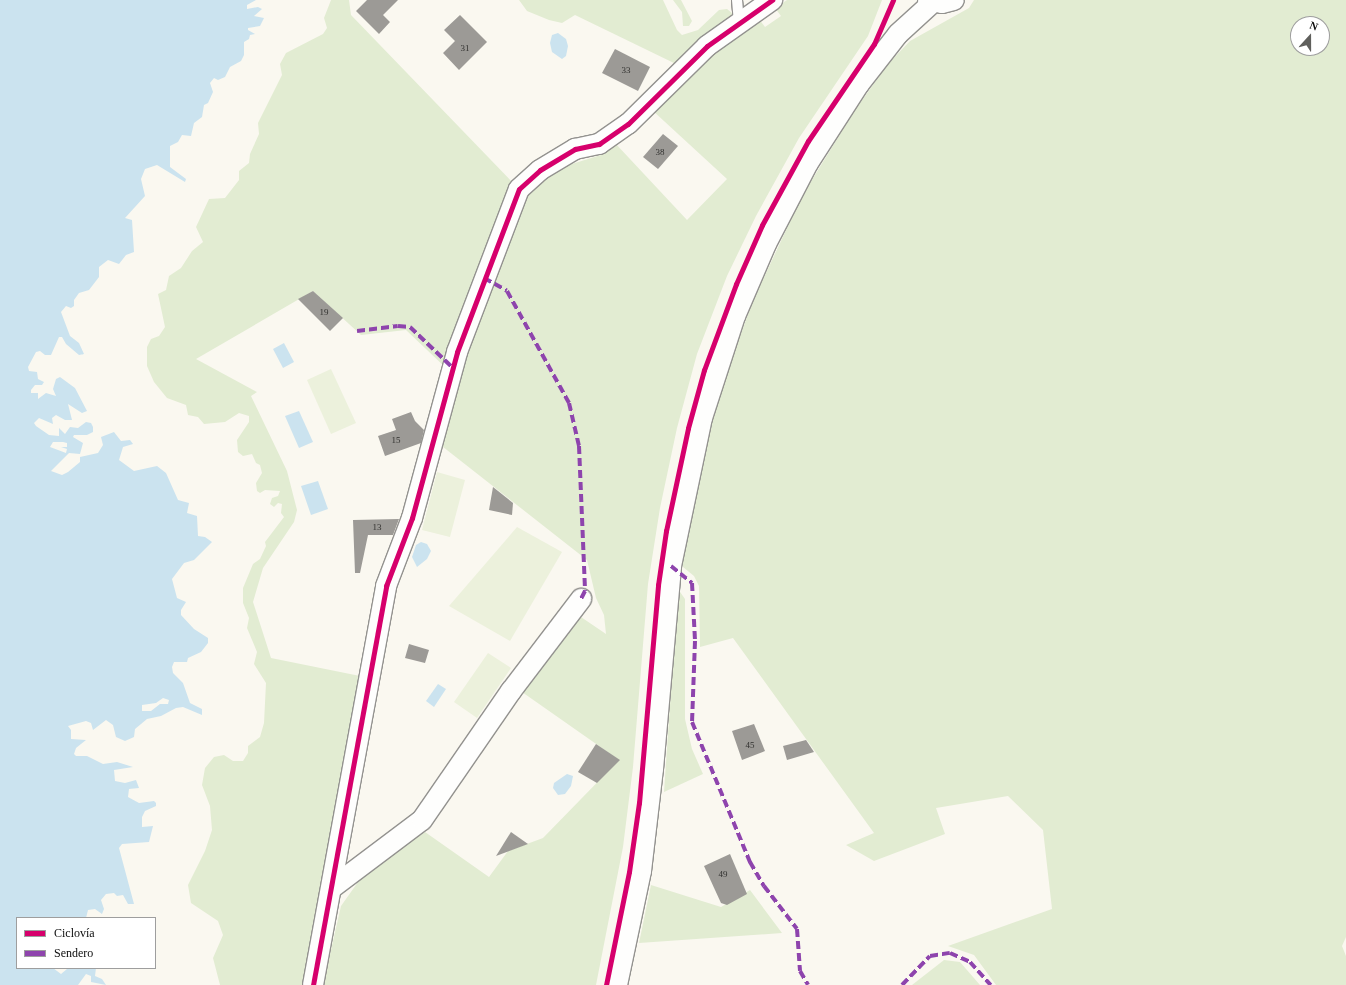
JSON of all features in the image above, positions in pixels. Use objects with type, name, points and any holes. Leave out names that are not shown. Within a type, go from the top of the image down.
[{"type":"street","points":[[313,985],[386,586],[412,518],[457,352],[518,189],[540,170],[575,149],[599,144],[628,124],[707,46],[739,21],[772,0]]},
{"type":"street","points":[[617,985],[641,871],[673,558],[702,418],[735,316],[766,244],[808,163],[859,84],[925,1],[942,3],[954,0]]},
{"type":"street","points":[[332,887],[422,820],[511,691],[581,599]]},
{"type":"lane","points":[[737,0],[739,21]]},
{"type":"green space","points":[[331,0],[349,0],[351,15],[514,184],[501,210],[476,273],[446,368],[406,330],[361,335],[313,291],[196,359],[257,392],[251,396],[287,471],[297,510],[294,522],[263,568],[253,602],[271,658],[360,676],[305,985],[220,985],[213,958],[223,935],[218,921],[191,903],[188,885],[205,851],[212,830],[210,806],[202,785],[205,768],[214,757],[224,755],[233,761],[243,761],[248,753],[248,746],[260,737],[264,723],[266,683],[254,664],[257,652],[247,628],[249,618],[243,603],[243,588],[253,564],[260,559],[266,546],[265,542],[284,517],[281,513],[282,504],[278,503],[274,507],[270,504],[272,498],[278,496],[280,491],[265,490],[260,493],[257,491],[256,483],[262,473],[260,465],[256,463],[252,454],[243,456],[238,452],[237,440],[249,422],[249,416],[239,413],[225,422],[204,424],[198,417],[188,415],[186,405],[167,398],[154,382],[147,366],[147,347],[151,339],[159,336],[165,327],[158,294],[166,290],[169,276],[181,268],[192,251],[203,242],[196,227],[209,199],[225,198],[239,180],[239,171],[249,163],[250,154],[259,134],[258,123],[282,75],[280,64],[286,53],[323,34],[327,28],[324,18]]},
{"type":"green space","points":[[519,0],[663,0],[677,30],[682,35],[698,30],[719,10],[727,9],[732,13],[731,20],[683,54],[678,65],[575,15],[562,23],[549,20],[527,11]]},
{"type":"green space","points":[[673,0],[681,0],[692,21],[689,26],[683,26],[682,12]]},
{"type":"green space","points":[[787,0],[882,0],[868,36],[799,138],[756,216],[727,276],[697,354],[677,428],[660,508],[648,584],[633,767],[623,847],[596,985],[323,985],[341,906],[363,875],[425,832],[489,877],[508,851],[543,838],[619,760],[522,692],[578,615],[606,634],[604,615],[596,598],[587,560],[438,443],[492,275],[530,189],[549,171],[601,155],[615,143],[687,220],[727,179],[652,110],[695,67],[759,19],[765,27],[781,16],[775,8]]},
{"type":"green space","points":[[974,0],[1346,0],[1346,937],[1342,946],[1346,956],[1346,985],[996,985],[974,955],[948,946],[1052,909],[1043,830],[1008,796],[936,808],[945,834],[874,861],[846,845],[874,833],[733,638],[700,647],[699,586],[694,576],[683,567],[683,551],[702,453],[720,392],[752,303],[802,196],[855,110],[888,64],[910,41],[969,8]]},
{"type":"green space","points":[[331,369],[356,423],[331,434],[307,380]]},
{"type":"green space","points":[[437,472],[465,480],[450,537],[422,530]]},
{"type":"green space","points":[[517,527],[562,552],[510,641],[449,606]]},
{"type":"green space","points":[[678,589],[685,599],[685,719],[692,749],[703,774],[664,792]]},
{"type":"green space","points":[[488,653],[511,668],[477,718],[454,702]]},
{"type":"green space","points":[[651,885],[721,907],[750,890],[782,933],[639,943]]},
{"type":"green space","points":[[944,960],[960,962],[980,985],[912,985]]},
{"type":"water","points":[[0,0],[256,0],[247,5],[247,9],[258,7],[262,9],[254,16],[264,18],[260,26],[248,28],[248,30],[255,34],[250,35],[249,39],[244,42],[244,55],[241,61],[230,67],[225,77],[218,80],[214,78],[210,83],[213,92],[208,103],[204,105],[202,117],[194,123],[191,136],[182,135],[178,142],[170,146],[170,167],[186,179],[185,182],[157,165],[145,169],[141,179],[145,196],[125,218],[132,220],[134,252],[126,255],[119,264],[108,260],[99,267],[99,277],[89,290],[79,293],[74,300],[74,306],[71,308],[66,306],[61,312],[70,336],[79,343],[84,354],[79,355],[66,344],[62,337],[59,337],[51,355],[45,355],[40,351],[36,352],[28,367],[29,371],[37,372],[38,379],[44,382],[42,385],[35,385],[31,390],[31,393],[38,393],[38,399],[46,393],[56,396],[53,389],[56,379],[60,377],[75,388],[87,411],[82,413],[68,404],[72,420],[65,420],[56,415],[52,418],[53,424],[39,418],[34,423],[36,426],[49,435],[59,436],[59,428],[65,434],[70,427],[78,428],[86,422],[91,423],[93,427],[93,432],[87,435],[74,435],[73,437],[83,443],[80,454],[69,453],[51,471],[62,475],[68,472],[80,462],[80,457],[98,453],[103,445],[101,437],[114,432],[121,441],[130,440],[133,444],[123,447],[119,460],[134,471],[157,466],[166,473],[178,500],[189,503],[187,513],[197,516],[198,536],[205,537],[212,542],[194,560],[184,563],[172,579],[177,598],[186,602],[181,610],[181,615],[194,629],[208,638],[208,643],[201,652],[188,658],[187,662],[174,662],[172,667],[173,673],[183,683],[190,703],[202,709],[202,715],[183,707],[176,708],[161,716],[147,719],[135,729],[134,737],[125,741],[116,737],[113,725],[106,720],[93,730],[91,723],[86,721],[68,726],[71,730],[71,739],[86,740],[76,748],[74,754],[76,756],[87,756],[103,764],[117,762],[133,767],[114,770],[115,781],[125,783],[136,780],[139,788],[129,789],[128,797],[139,803],[154,801],[156,803],[156,806],[145,811],[142,817],[142,827],[153,826],[149,842],[122,844],[119,848],[134,904],[128,904],[123,895],[117,896],[114,893],[106,894],[101,900],[104,909],[102,914],[95,909],[88,910],[86,917],[16,917],[16,969],[54,969],[61,974],[67,969],[96,969],[95,976],[102,979],[106,985],[91,982],[91,976],[86,974],[78,985],[0,985]],"holes":[[[53,442],[67,443],[67,447],[61,447],[67,449],[66,453],[50,447]],[[163,698],[169,700],[168,704],[160,704],[151,711],[142,711],[142,705],[156,703]]]},
{"type":"water","points":[[558,33],[566,39],[568,46],[566,56],[562,59],[552,52],[550,43],[552,35]]},
{"type":"water","points":[[284,343],[294,362],[283,368],[273,349]]},
{"type":"water","points":[[299,411],[313,442],[299,448],[285,416]]},
{"type":"water","points":[[318,481],[328,509],[311,515],[301,486]]},
{"type":"water","points":[[421,542],[427,544],[431,551],[427,559],[417,567],[412,557],[416,545]]},
{"type":"water","points":[[438,684],[446,689],[434,707],[426,701]]},
{"type":"water","points":[[567,774],[573,776],[571,786],[565,794],[558,795],[553,788],[554,783]]},
{"type":"building","points":[[367,0],[398,0],[383,15],[390,22],[379,34],[356,11]]},
{"type":"building","points":[[460,15],[487,42],[459,70],[443,53],[455,41],[444,30]]},
{"type":"building","points":[[615,49],[650,67],[638,91],[602,73]]},
{"type":"building","points":[[663,134],[678,146],[658,169],[643,157]]},
{"type":"building","points":[[313,291],[343,318],[330,331],[298,299]]},
{"type":"building","points":[[411,412],[415,421],[424,430],[421,443],[385,456],[378,436],[396,430],[392,419]]},
{"type":"building","points":[[493,487],[513,503],[512,515],[489,510]]},
{"type":"building","points":[[399,519],[393,535],[368,535],[360,573],[355,573],[353,520]]},
{"type":"building","points":[[409,644],[429,650],[425,663],[405,658]]},
{"type":"building","points":[[754,724],[765,751],[742,760],[732,731]]},
{"type":"building","points":[[806,740],[814,752],[787,760],[783,746]]},
{"type":"building","points":[[596,744],[620,760],[597,783],[578,772]]},
{"type":"building","points":[[511,832],[528,844],[496,856]]},
{"type":"building","points":[[730,854],[747,894],[727,905],[721,903],[704,866]]},
{"type":"marked path","points":[[484,278],[507,291],[569,403],[579,446],[585,591],[581,599]]},
{"type":"marked path","points":[[357,331],[398,326],[410,327],[453,368]]},
{"type":"marked path","points":[[671,566],[692,583],[695,641],[692,722],[750,862],[764,886],[797,929],[800,971],[808,985]]},
{"type":"marked path","points":[[902,985],[930,956],[950,953],[970,962],[991,985]]},
{"type":"cycle path","points":[[313,985],[386,586],[412,518],[457,352],[519,189],[540,170],[575,149],[599,144],[628,124],[707,46],[772,0]]},
{"type":"cycle path","points":[[606,985],[629,872],[639,803],[658,585],[666,531],[688,428],[704,370],[736,284],[762,225],[808,141],[874,44],[893,0]]}]
